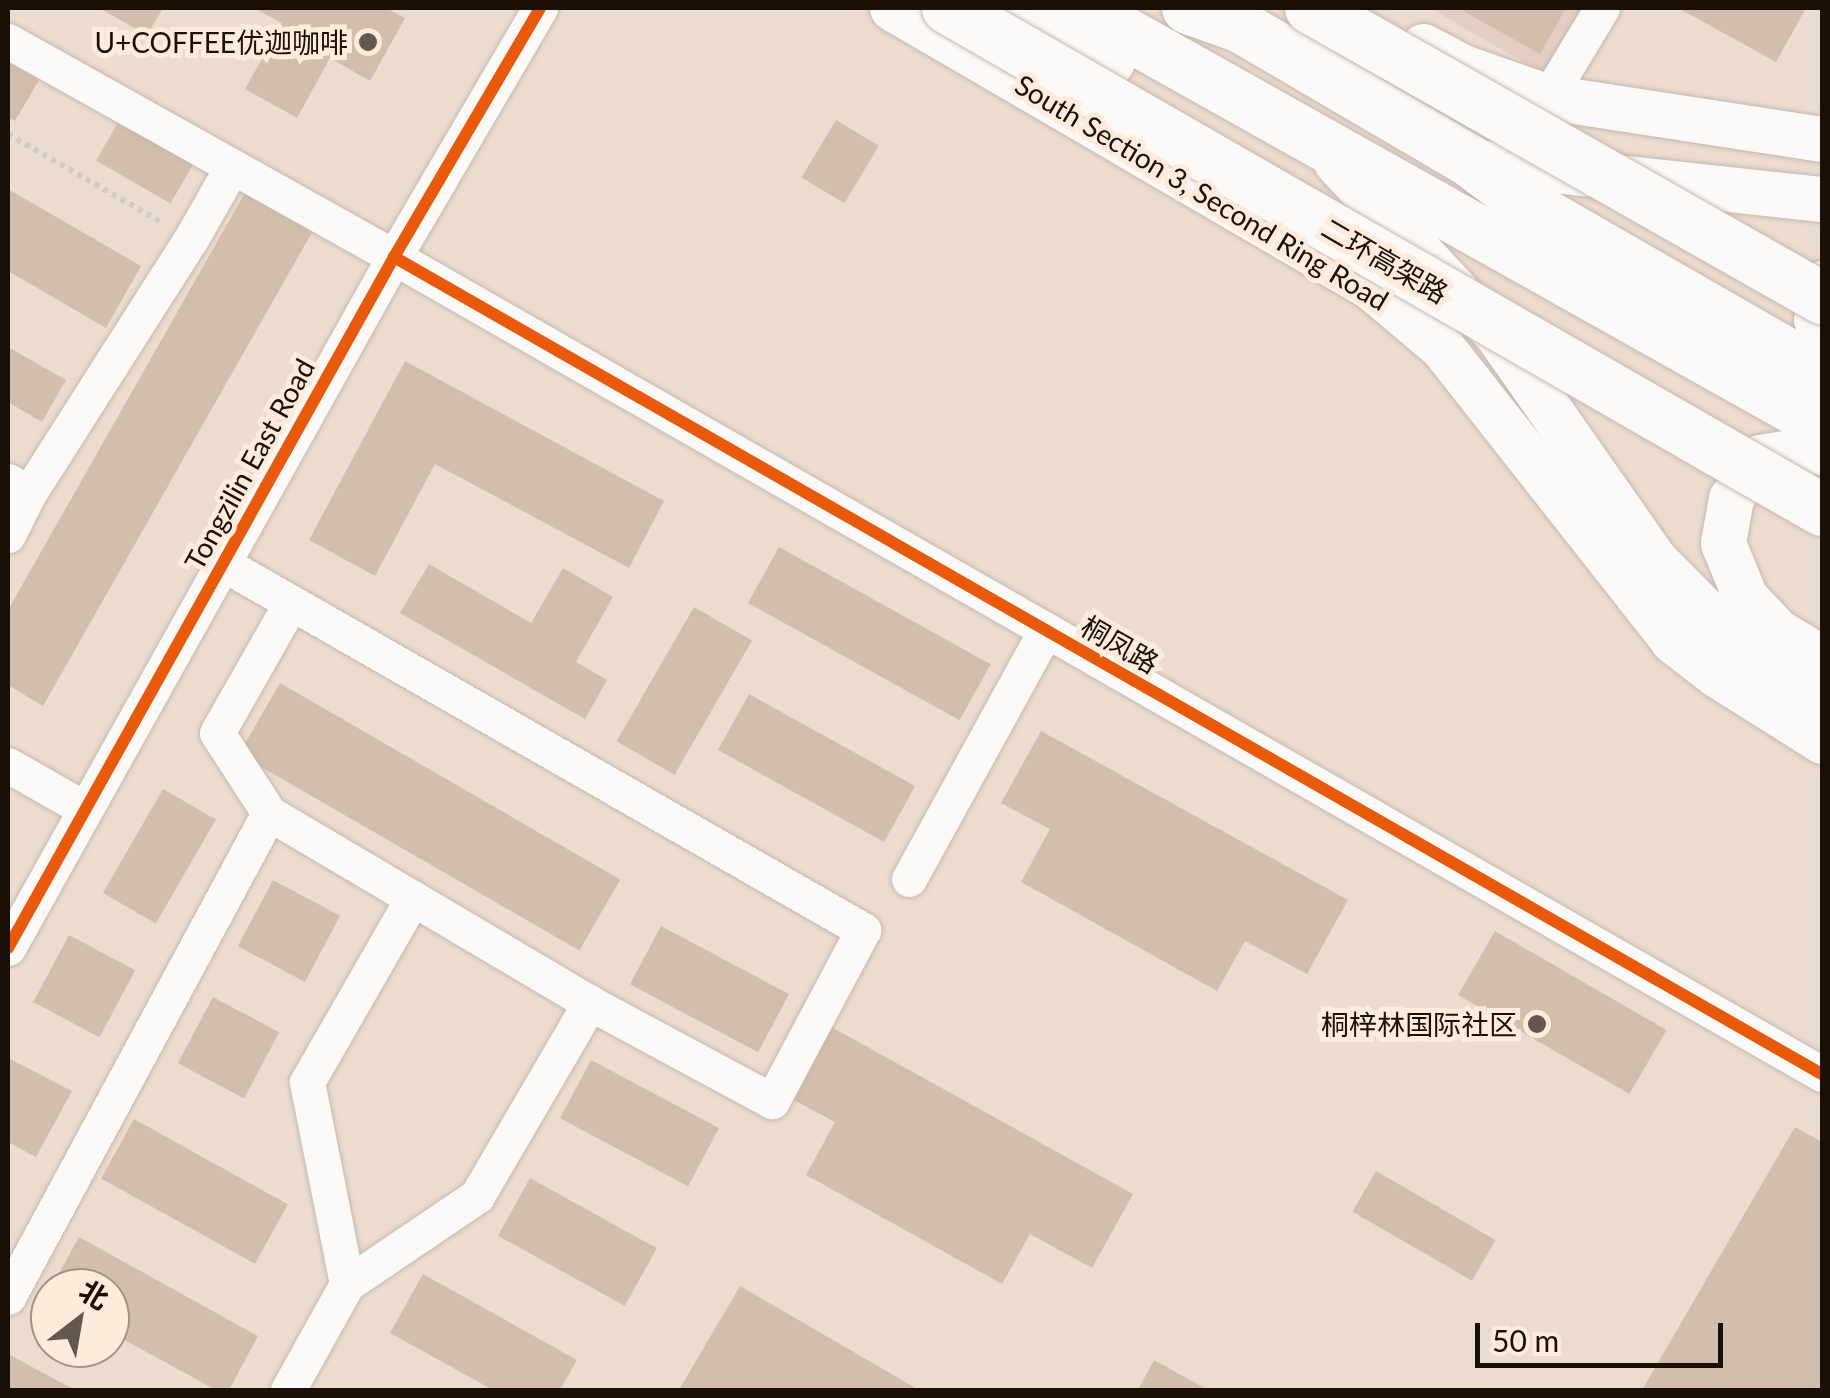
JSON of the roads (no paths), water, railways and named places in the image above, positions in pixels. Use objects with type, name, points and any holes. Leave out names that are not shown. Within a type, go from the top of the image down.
[{"type":"highway","name":"二环高架路","points":[[948,8],[1822,510]]},
{"type":"highway","points":[[1015,8],[1140,79],[1269,115]]},
{"type":"highway","points":[[1080,8],[1822,424]]},
{"type":"highway","points":[[1188,8],[1227,17],[1470,160],[1531,207],[1822,374]]},
{"type":"highway","points":[[1311,8],[1822,298]]},
{"type":"main road","name":"South Section 3, Second Ring Road","points":[[892,8],[1371,288],[1442,347],[1498,413],[1627,586],[1673,641],[1716,675],[1822,741]]},
{"type":"main road","points":[[1352,8],[1463,67],[1548,97],[1822,140]]},
{"type":"main road","points":[[1318,142],[1498,336],[1654,560],[1708,617],[1784,679],[1822,704]]},
{"type":"main road","points":[[1470,160],[1822,199]]},
{"type":"main road","points":[[1822,283],[1816,318],[1822,336]]},
{"type":"main road","points":[[1498,336],[1498,413]]},
{"type":"main road","points":[[1822,452],[1803,450],[1760,457],[1731,498],[1722,543],[1745,597],[1777,631],[1822,658]]},
{"type":"street","name":"Tongzilin East Road","points":[[8,948],[394,257],[540,8]]},
{"type":"street","points":[[1548,97],[1602,8]]},
{"type":"street","name":"桐凤路","points":[[8,42],[394,257],[1822,1074]]},
{"type":"street","points":[[8,535],[18,487],[191,239],[232,167]]},
{"type":"street","points":[[222,563],[292,602],[863,930],[772,1101],[590,1003],[270,813],[217,733],[292,602]]},
{"type":"street","points":[[909,879],[1046,630]]},
{"type":"street","points":[[8,765],[85,809]]},
{"type":"street","points":[[8,1297],[270,813]]},
{"type":"street","points":[[346,1284],[307,1082],[413,898]]},
{"type":"street","points":[[288,1390],[346,1284],[477,1196],[590,1003]]},
{"type":"place","name":"U+COFFEE优迦咖啡","points":[[368,42]]},
{"type":"place","name":"桐梓林国际社区","points":[[1537,1024]]}]
